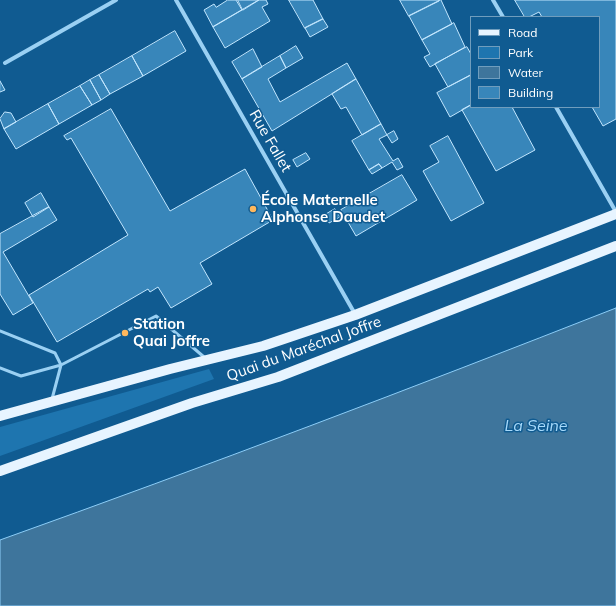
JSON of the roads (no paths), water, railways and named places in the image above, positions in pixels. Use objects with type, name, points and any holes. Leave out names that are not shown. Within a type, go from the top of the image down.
[{"type":"main road","name":"Quai du Maréchal Joffre","points":[[0,416],[263,346],[355,315],[616,213]]},
{"type":"main road","name":"Quai du Maréchal Joffre","points":[[0,471],[192,403],[278,377],[616,246]]},
{"type":"street","points":[[5,63],[116,0]]},
{"type":"street","name":"Rue Fallet","points":[[176,0],[355,315]]},
{"type":"street","points":[[493,0],[502,16]]},
{"type":"street","points":[[557,108],[616,213]]},
{"type":"lane","points":[[0,368],[21,376],[61,366],[156,316],[207,360]]},
{"type":"lane","points":[[0,331],[55,353],[61,366],[51,402]]},
{"type":"water","name":"La Seine","points":[[616,308],[616,606],[0,606],[0,540],[155,484],[463,368]]},
{"type":"place","name":"École Maternelle Alphonse Daudet","points":[[253,209]]},
{"type":"place","name":"Station Quai Joffre","points":[[125,333]]}]
